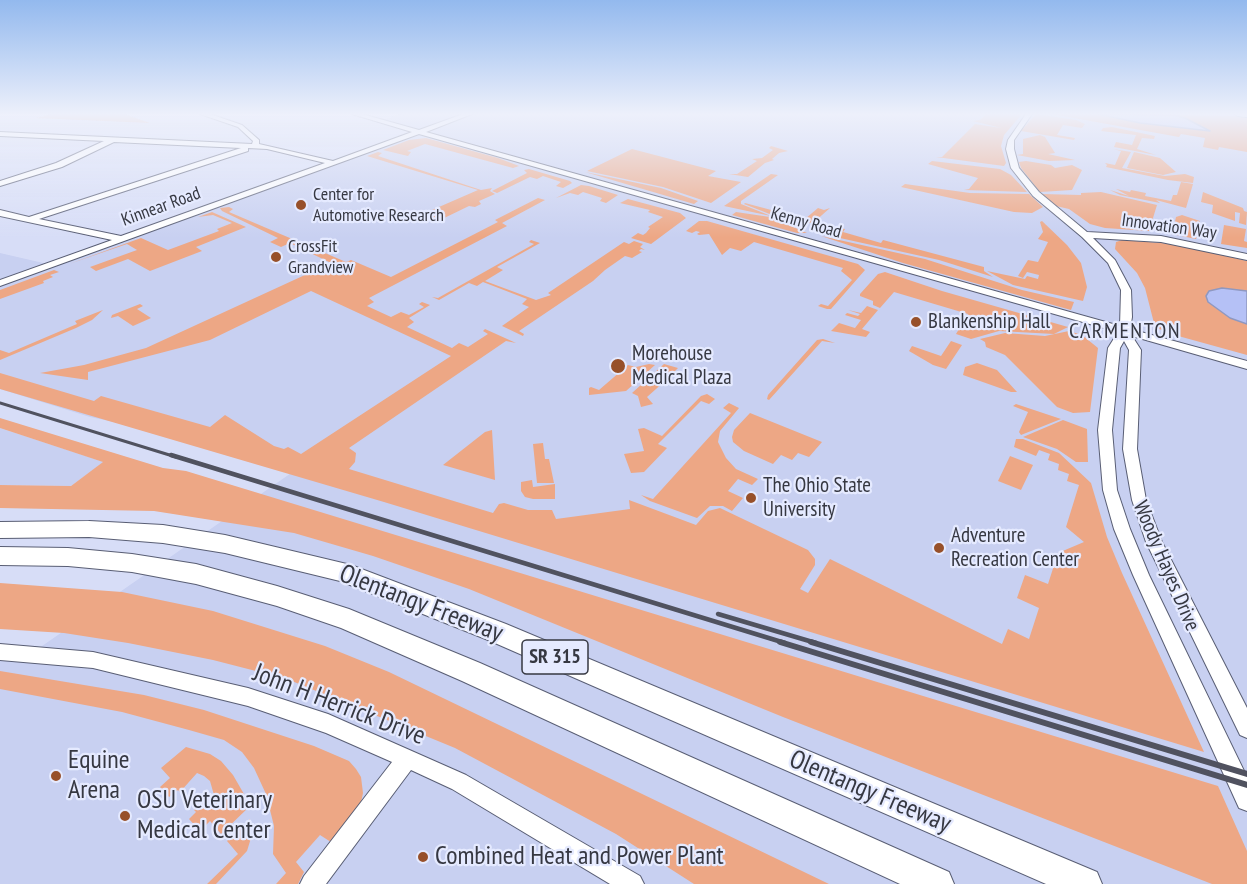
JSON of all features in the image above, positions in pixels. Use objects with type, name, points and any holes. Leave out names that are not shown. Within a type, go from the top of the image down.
[{"type":"highway","name":"Olentangy Freeway","points":[[0,530],[89,529],[163,534],[225,544],[343,572],[497,632],[1085,884]]},
{"type":"highway","name":"Olentangy Freeway","points":[[0,556],[68,557],[132,563],[196,574],[277,596],[349,620],[471,672],[937,884]]},
{"type":"street","points":[[0,184],[59,165],[80,155]]},
{"type":"street","points":[[30,219],[227,155]]},
{"type":"street","points":[[303,155],[334,163]]},
{"type":"street","name":"Kinnear Road","points":[[2,280],[355,155]]},
{"type":"street","name":"Kenny Road","points":[[502,155],[1247,365]]},
{"type":"street","points":[[1012,155],[1015,168],[1036,194],[1112,262],[1123,282],[1128,303],[1125,332]]},
{"type":"street","points":[[0,213],[121,239]]},
{"type":"street","name":"Innovation Way","points":[[1085,236],[1161,239],[1247,257]]},
{"type":"street","name":"Woody Hayes Drive","points":[[1247,728],[1154,542],[1139,500],[1130,449],[1135,350],[1125,332],[1114,348],[1105,430],[1110,490],[1122,529],[1141,574],[1247,800]]},
{"type":"street","name":"John H Herrick Drive","points":[[0,652],[93,660],[258,700],[328,724],[459,782],[632,884]]},
{"type":"street","points":[[312,884],[408,758]]},
{"type":"shaded area","name":"The Ohio State University","points":[[356,155],[1247,155],[1247,884],[0,884],[0,652],[32,653],[307,462],[90,417],[0,389],[0,253],[52,265]]},
{"type":"shaded area","points":[[379,155],[481,190],[492,188],[490,191],[495,194],[479,201],[481,204],[475,207],[469,206],[438,221],[430,218],[440,213],[432,210],[478,190],[367,156]]},
{"type":"shaded area","points":[[466,155],[488,155],[519,166],[513,168]]},
{"type":"shaded area","points":[[619,155],[656,155],[716,171],[708,176],[741,182],[711,203],[663,187],[587,171]]},
{"type":"shaded area","points":[[766,155],[776,155],[772,159],[774,160],[765,163],[748,177],[729,174],[737,174],[757,161],[752,159]]},
{"type":"shaded area","points":[[1004,155],[1006,163],[1004,166],[936,157]]},
{"type":"shaded area","points":[[1018,155],[1054,155],[1075,160],[1049,161]]},
{"type":"shaded area","points":[[1119,155],[1129,155],[1122,168],[1165,176],[1185,174],[1194,177],[1193,183],[1106,167],[1105,163],[1115,165]]},
{"type":"shaded area","points":[[1133,155],[1148,155],[1160,158],[1176,172],[1163,175],[1127,168]]},
{"type":"shaded area","points":[[932,161],[1000,169],[1011,175],[1027,192],[964,190],[969,189],[978,178],[928,164]]},
{"type":"shaded area","points":[[1019,162],[1051,165],[1055,168],[1072,165],[1082,170],[1072,190],[1040,192],[1021,168]]},
{"type":"shaded area","points":[[529,169],[572,183],[563,188],[556,186],[561,182],[543,176],[537,179],[530,177],[497,193],[492,191],[527,173],[524,170]]},
{"type":"shaded area","points":[[585,172],[661,188],[698,201],[694,204]]},
{"type":"shaded area","points":[[771,174],[778,175],[741,201],[741,204],[771,216],[724,206]]},
{"type":"shaded area","points":[[1181,182],[1193,184],[1186,208],[1156,200],[1160,203],[1120,195],[1110,190],[1129,196],[1116,189],[1130,192],[1131,190],[1146,193],[1145,196],[1171,201],[1173,195],[1177,195]]},
{"type":"shaded area","points":[[905,184],[970,193],[1029,194],[1043,207],[1032,213],[1014,212],[901,187]]},
{"type":"shaded area","points":[[581,185],[618,195],[606,203],[600,201],[602,198],[583,192],[578,195],[570,193],[556,198]]},
{"type":"shaded area","points":[[1101,192],[1157,205],[1149,231],[1105,228],[1090,224],[1069,209],[1056,206],[1042,194],[1081,195],[1081,193]]},
{"type":"shaded area","points":[[1203,192],[1243,208],[1247,212],[1246,225],[1239,223],[1240,213],[1235,212],[1235,221],[1212,213],[1213,205],[1201,202]]},
{"type":"shaded area","points":[[538,198],[545,200],[502,223],[507,226],[369,298],[374,302],[367,306],[391,317],[401,312],[409,315],[424,307],[419,304],[422,302],[430,305],[409,318],[414,322],[407,327],[452,348],[459,343],[468,347],[488,334],[483,331],[485,329],[516,343],[506,341],[349,448],[356,453],[355,462],[349,469],[493,513],[499,504],[504,503],[528,510],[552,510],[556,519],[630,509],[629,500],[696,525],[708,511],[720,508],[808,550],[815,559],[815,565],[800,589],[808,593],[830,559],[1002,644],[1008,629],[1029,639],[1039,608],[1017,598],[1025,575],[1048,584],[1058,553],[1084,542],[1066,527],[1079,485],[1067,481],[1069,474],[1058,470],[1059,464],[1048,460],[1050,454],[1039,450],[1036,456],[1014,447],[1016,439],[1023,439],[1059,453],[1091,483],[1107,537],[1122,573],[1204,752],[384,502],[0,389],[0,373],[94,401],[101,396],[210,427],[225,415],[274,446],[284,449],[288,447],[301,454],[451,356],[311,291],[210,340],[88,372],[88,380],[40,373],[84,365],[146,348],[331,263],[290,243],[281,247],[270,242],[278,238],[220,208],[229,207],[233,209],[229,212],[346,262],[351,260],[391,277],[498,222],[495,220]]},
{"type":"shaded area","points":[[628,199],[680,213],[686,218],[651,244],[631,238],[638,233],[643,235],[650,228],[648,227],[663,217],[648,212],[650,210],[620,203]]},
{"type":"shaded area","points":[[745,203],[805,219],[818,208],[824,210],[830,208],[814,222],[798,225]]},
{"type":"shaded area","points":[[212,212],[246,227],[196,247],[202,251],[150,271],[128,259],[96,271],[90,267],[137,250],[127,244],[69,264],[141,238],[168,250],[219,231],[217,229],[232,223],[213,215],[198,217]]},
{"type":"shaded area","points":[[736,212],[770,217],[807,233],[797,233],[732,215]]},
{"type":"shaded area","points":[[1182,215],[1200,221],[1196,239],[1172,234],[1176,217]]},
{"type":"shaded area","points":[[699,221],[707,221],[858,264],[865,270],[831,309],[827,309],[818,306],[821,304],[828,306],[852,280],[841,271],[843,268],[754,242],[741,251],[730,248],[722,255],[709,234],[699,235],[697,234],[700,232],[686,231]]},
{"type":"shaded area","points":[[1042,221],[1067,245],[1081,263],[1087,287],[1083,301],[1013,285],[987,271],[1025,279],[1027,276],[1038,279],[1039,275],[1027,272],[1023,278],[1018,276],[1028,260],[1038,262],[1048,242],[1038,239],[1043,232],[1040,222]]},
{"type":"shaded area","points":[[1224,225],[1246,229],[1244,241],[1247,242],[1247,248],[1221,244]]},
{"type":"shaded area","points":[[835,227],[845,229],[843,232],[881,243],[883,240],[984,267],[984,271],[993,277],[939,260],[840,238],[835,234]]},
{"type":"shaded area","points":[[821,236],[925,259],[1022,290],[1074,302],[1071,310],[903,263]]},
{"type":"shaded area","points":[[531,240],[540,243],[497,267],[503,270],[485,281],[536,300],[551,295],[548,293],[624,242],[629,244],[634,241],[643,244],[640,247],[645,250],[641,249],[639,251],[642,252],[632,258],[625,256],[605,270],[593,281],[519,331],[524,334],[523,336],[502,326],[529,307],[522,304],[527,299],[483,282],[477,286],[469,283],[439,300],[432,297],[438,298],[534,244],[529,242]]},
{"type":"shaded area","points":[[1122,240],[1173,244],[1247,261],[1247,355],[1171,334],[1155,327],[1145,288],[1137,273],[1115,249],[1116,242]]},
{"type":"shaded area","points":[[54,270],[59,272],[50,275],[53,277],[43,281],[44,283],[0,299],[0,290]]},
{"type":"shaded area","points":[[885,272],[1068,327],[1054,334],[999,331],[971,339],[956,334],[968,314],[894,292],[880,308],[873,305],[873,301],[860,296],[878,274]]},
{"type":"shaded area","points":[[1222,288],[1247,291],[1247,324],[1230,318],[1208,302],[1206,296],[1209,291]]},
{"type":"shaded area","points":[[140,304],[143,306],[137,309],[151,318],[133,326],[118,316],[111,318],[112,315]]},
{"type":"shaded area","points":[[867,306],[878,310],[862,329],[870,332],[866,337],[831,331],[839,323],[855,328],[861,320],[845,315],[847,313],[858,316],[860,314],[848,310],[861,313]]},
{"type":"shaded area","points":[[103,310],[92,320],[76,328],[0,360],[0,350],[9,353],[77,324],[75,321]]},
{"type":"shaded area","points":[[1069,331],[1082,335],[1098,348],[1090,412],[1073,413],[1057,407],[1005,355],[986,347],[985,342],[980,339],[1005,333],[1045,336]]},
{"type":"shaded area","points":[[823,339],[835,343],[822,341],[769,400],[767,399],[768,395],[817,340]]},
{"type":"shaded area","points":[[951,341],[962,345],[946,369],[933,365],[909,351],[912,346],[941,356]]},
{"type":"shaded area","points":[[977,363],[997,370],[1017,392],[1011,392],[963,375],[965,367]]},
{"type":"shaded area","points":[[664,364],[678,368],[672,374],[664,371],[657,377],[665,381],[647,397],[653,404],[641,407],[638,396],[632,393]]},
{"type":"shaded area","points":[[628,365],[636,367],[655,365],[626,391],[589,395],[589,388],[599,390]]},
{"type":"shaded area","points":[[707,394],[715,399],[709,404],[701,401],[658,444],[667,448],[644,472],[631,473],[624,454],[644,451],[638,429],[644,428],[662,436],[701,396]]},
{"type":"shaded area","points":[[729,403],[739,408],[720,431],[718,442],[726,458],[736,469],[758,479],[752,485],[738,479],[728,491],[743,498],[732,511],[723,506],[710,506],[697,518],[650,501],[641,495],[653,499],[731,413],[723,408]]},
{"type":"shaded area","points":[[1016,404],[1061,419],[1021,435],[1019,432],[1028,412],[1013,406]]},
{"type":"shaded area","points":[[750,413],[822,442],[809,457],[798,453],[792,460],[781,455],[773,464],[744,451],[733,442],[734,430]]},
{"type":"shaded area","points":[[0,418],[163,468],[186,471],[1218,786],[1247,851],[1247,884],[1212,884],[783,717],[469,589],[373,556],[294,533],[154,511],[0,508],[0,485],[71,486],[103,462],[0,428]]},
{"type":"shaded area","points":[[1063,420],[1087,429],[1088,462],[1076,462],[1057,449],[1023,437]]},
{"type":"shaded area","points":[[0,428],[104,462],[71,486],[0,485]]},
{"type":"shaded area","points":[[492,430],[495,480],[443,465],[485,432]]},
{"type":"shaded area","points":[[543,443],[545,459],[549,459],[554,483],[537,483],[533,444]]},
{"type":"shaded area","points":[[1010,456],[1033,465],[1021,490],[998,481]]},
{"type":"shaded area","points":[[532,480],[533,487],[555,484],[555,499],[525,497],[521,491],[521,482]]},
{"type":"shaded area","points":[[0,583],[122,592],[213,611],[325,646],[389,672],[829,884],[694,884],[616,834],[455,748],[287,679],[213,660],[128,643],[64,633],[0,629]]},
{"type":"shaded area","points":[[0,671],[144,695],[204,710],[314,746],[349,761],[356,769],[361,777],[363,793],[360,807],[334,844],[320,835],[296,862],[304,872],[298,884],[276,884],[286,873],[273,854],[274,826],[266,794],[254,768],[242,752],[224,740],[122,712],[0,689]]},
{"type":"shaded area","points":[[186,747],[210,754],[221,761],[233,775],[248,801],[250,806],[221,834],[210,821],[200,831],[189,819],[196,812],[194,810],[214,795],[210,781],[204,776],[197,773],[180,792],[178,790],[169,797],[160,787],[170,778],[161,768]]},
{"type":"shaded area","points":[[250,819],[251,838],[247,851],[216,884],[207,884],[238,854],[227,841]]},
{"type":"railway","points":[[0,403],[176,457]]},
{"type":"railway","points":[[171,455],[785,643]]},
{"type":"railway","points":[[718,614],[816,643]]},
{"type":"railway","points":[[780,642],[1247,785]]},
{"type":"railway","points":[[811,642],[1247,774]]},
{"type":"place","name":"Center for Automotive Research","points":[[301,205]]},
{"type":"place","name":"CrossFit Grandview","points":[[276,257]]},
{"type":"place","name":"Blankenship Hall","points":[[916,322]]},
{"type":"place","name":"Morehouse Medical Plaza","points":[[618,366]]},
{"type":"place","name":"The Ohio State University","points":[[751,498]]},
{"type":"place","name":"Adventure Recreation Center","points":[[939,548]]},
{"type":"place","name":"Equine Arena","points":[[56,776]]},
{"type":"place","name":"OSU Veterinary Medical Center","points":[[125,816]]},
{"type":"place","name":"Combined Heat and Power Plant","points":[[423,857]]},
{"type":"district","name":"CARMENTON","points":[[1125,332]]}]
